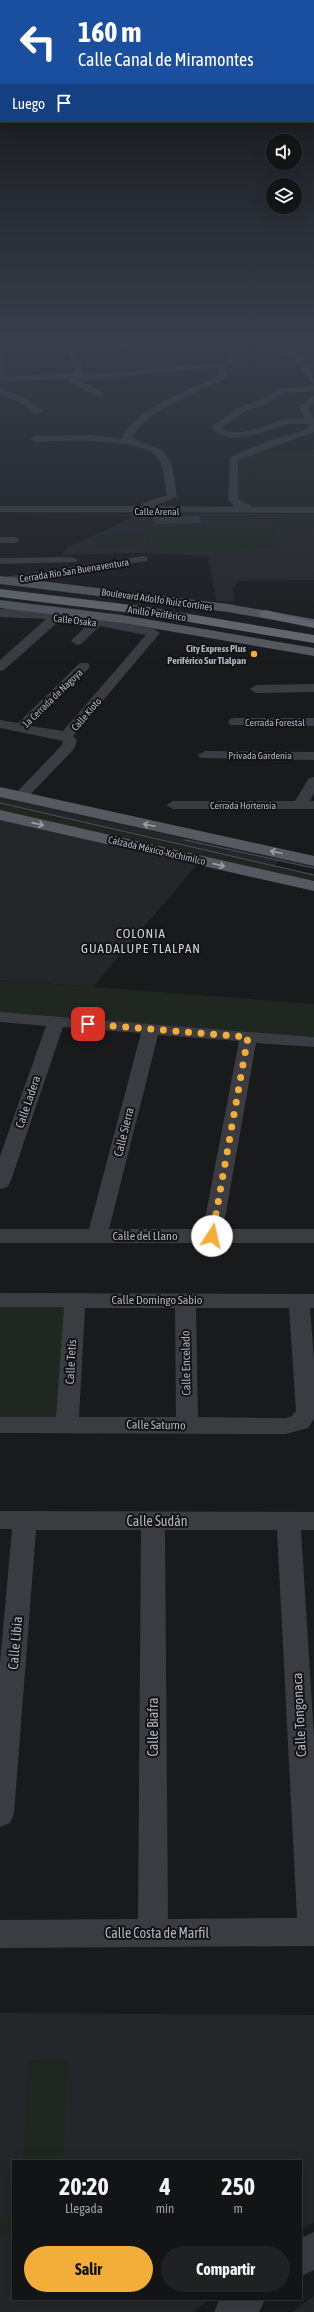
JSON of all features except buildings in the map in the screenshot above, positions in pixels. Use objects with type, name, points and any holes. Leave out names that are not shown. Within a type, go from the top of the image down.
[{"type":"highway","name":"Anillo Periférico","points":[[2,583],[314,634]]},
{"type":"highway","name":"Anillo Periférico","points":[[0,594],[148,611],[314,639]]},
{"type":"highway","points":[[162,608],[229,614],[314,625]]},
{"type":"highway","points":[[148,611],[170,620],[314,647]]},
{"type":"highway","points":[[266,614],[314,625]]},
{"type":"highway","points":[[153,627],[231,631]]},
{"type":"main road","name":"Boulevard Adolfo Ruiz Cortines","points":[[2,583],[266,614]]},
{"type":"main road","points":[[0,604],[314,652]]},
{"type":"main road","name":"Calzada México-Xochimilco","points":[[0,792],[314,861]]},
{"type":"main road","name":"Calzada México-Xochimilco","points":[[0,815],[314,886]]},
{"type":"street","points":[[155,450],[165,458],[171,493]]},
{"type":"street","points":[[166,450],[174,456],[184,492]]},
{"type":"street","points":[[132,510],[171,493],[184,492],[225,511],[222,462],[226,457],[253,450]]},
{"type":"street","points":[[255,450],[233,459],[233,500],[241,506],[255,510]]},
{"type":"street","name":"Calle Arenal","points":[[0,509],[225,511],[314,510]]},
{"type":"street","points":[[0,540],[15,540]]},
{"type":"street","name":"Cerrada Río San Buenaventura","points":[[2,583],[143,559]]},
{"type":"street","points":[[0,560],[95,560],[119,563]]},
{"type":"street","points":[[0,622],[5,613]]},
{"type":"street","name":"Calle Osaka","points":[[5,613],[153,627]]},
{"type":"street","points":[[0,667],[56,617]]},
{"type":"street","points":[[77,641],[97,622]]},
{"type":"street","name":"Calle Kioto","points":[[21,796],[69,746],[70,740],[66,736],[154,636],[153,627]]},
{"type":"street","name":"1a Cerrada de Nagoya","points":[[20,729],[84,666]]},
{"type":"street","points":[[256,689],[314,688]]},
{"type":"street","name":"Cerrada Forestal","points":[[235,722],[314,722]]},
{"type":"street","points":[[0,724],[20,729],[66,736]]},
{"type":"street","name":"Privada Gardenia","points":[[205,755],[314,756]]},
{"type":"street","points":[[307,805],[314,781]]},
{"type":"street","name":"Cerrada Hortensia","points":[[173,805],[307,805]]},
{"type":"street","points":[[0,1017],[314,1042]]},
{"type":"street","name":"Calle Ladera","points":[[0,1183],[56,1022]]},
{"type":"street","name":"Calle Sierra","points":[[98,1236],[151,1029]]},
{"type":"street","points":[[212,1236],[248,1037]]},
{"type":"street","name":"Calle del Llano","points":[[0,1236],[314,1236]]},
{"type":"street","name":"Calle Domingo Sabio","points":[[0,1300],[307,1301]]},
{"type":"street","name":"Calle Tetis","points":[[68,1424],[75,1300]]},
{"type":"street","name":"Calle Encelado","points":[[185,1300],[187,1426]]},
{"type":"street","name":"Calle Saturno","points":[[0,1425],[68,1424],[286,1426],[300,1422],[307,1412],[307,1301]]},
{"type":"street","name":"Calle Sudán","points":[[0,1520],[314,1521]]},
{"type":"street","name":"Calle Libia","points":[[0,1814],[25,1520]]},
{"type":"street","name":"Calle Biafra","points":[[152,1521],[152,1933]]},
{"type":"street","name":"Calle Tongonaca","points":[[288,1521],[313,1932]]},
{"type":"street","name":"Calle Costa de Marfil","points":[[0,1934],[313,1932]]},
{"type":"street","points":[[302,2258],[314,2249]]},
{"type":"street","points":[[231,2312],[247,2300]]},
{"type":"shaded area","points":[[314,450],[314,509],[256,509],[237,502],[239,458],[261,452],[306,452]]},
{"type":"shaded area","points":[[131,513],[314,514],[314,580],[238,581],[233,588],[234,602],[216,601],[208,556],[140,553],[62,555],[66,548],[131,518]]},
{"type":"shaded area","points":[[199,516],[201,523],[155,524],[153,517]]},
{"type":"shaded area","points":[[272,526],[278,549],[148,551],[145,528]]},
{"type":"shaded area","points":[[142,534],[143,546],[97,547],[97,535]]},
{"type":"shaded area","points":[[0,794],[297,862],[0,799]]},
{"type":"shaded area","points":[[0,799],[314,866],[314,869],[279,861],[275,866],[314,874],[314,877],[0,804]]},
{"type":"shaded area","points":[[0,804],[314,877],[314,881],[0,812]]},
{"type":"shaded area","points":[[0,815],[201,860],[93,987],[0,980]]},
{"type":"shaded area","points":[[0,980],[314,1004],[314,1037],[0,1012]]},
{"type":"shaded area","points":[[0,1306],[71,1307],[61,1426],[0,1426]]},
{"type":"shaded area","points":[[0,2013],[314,2015],[314,2222],[302,2230],[302,2160],[12,2160],[12,2300],[209,2300],[193,2312],[0,2312]]},
{"type":"shaded area","points":[[29,2060],[68,2061],[63,2160],[23,2160]]},
{"type":"shaded area","points":[[2,2216],[12,2216],[12,2238],[0,2238]]},
{"type":"shaded area","points":[[314,2296],[314,2312],[292,2312]]},
{"type":"tram line","points":[[0,803],[314,875]]},
{"type":"tram line","points":[[185,840],[314,868]]},
{"type":"place","name":"City Express Plus Periférico Sur Tlalpan","points":[[254,654]]},
{"type":"district","name":"COLONIA GUADALUPE TLALPAN","points":[[141,940]]},
{"type":"route","points":[[88,1024],[248,1037],[212,1236]]}]
